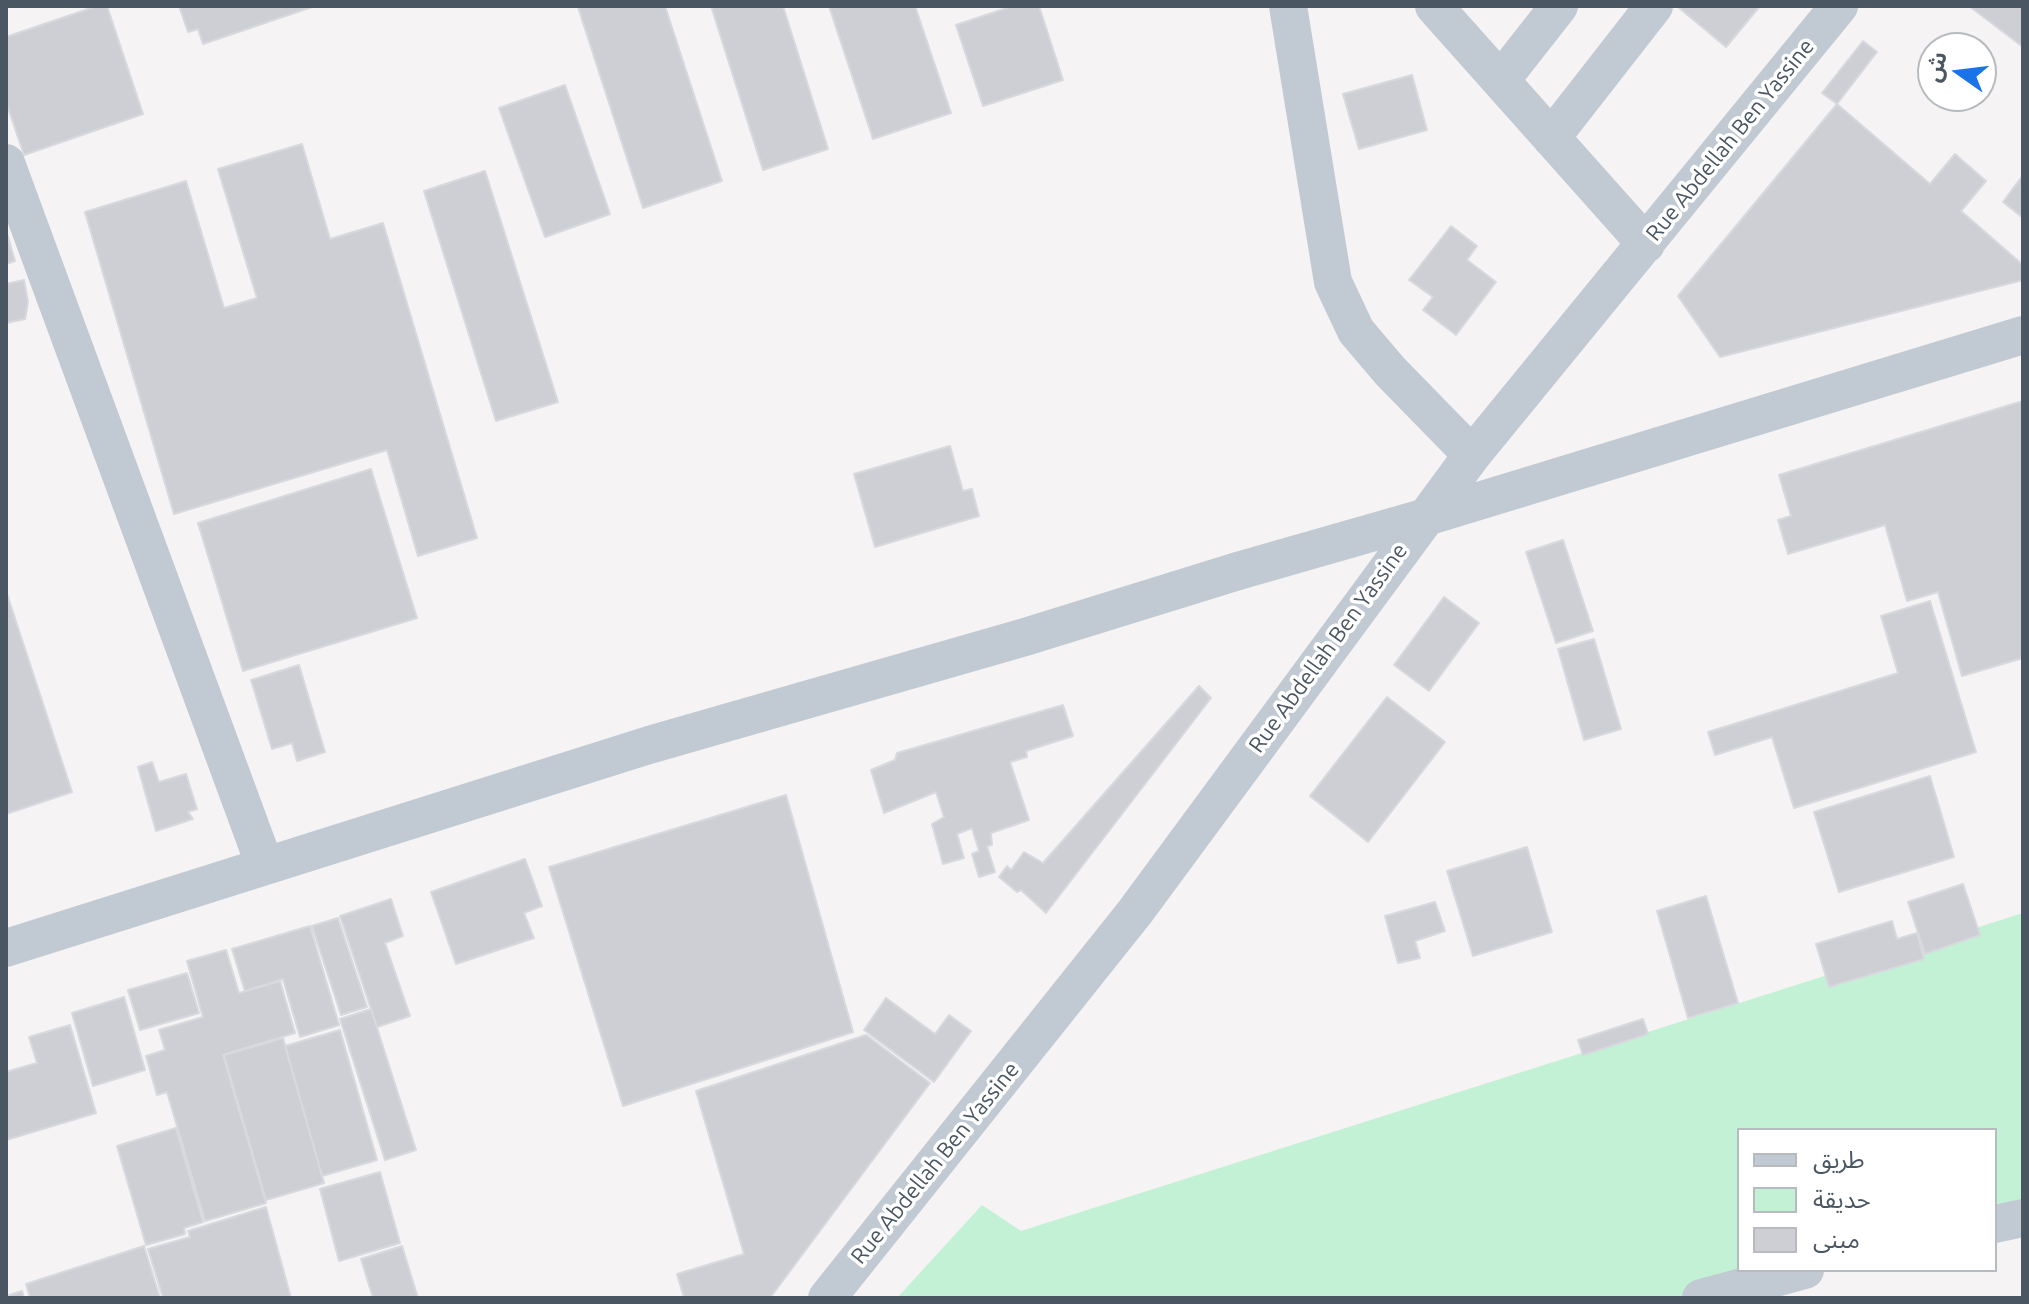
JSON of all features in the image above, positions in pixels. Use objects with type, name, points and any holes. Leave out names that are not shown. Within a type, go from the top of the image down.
[{"type":"street","points":[[1288,6],[1333,282],[1356,331],[1390,371],[1472,455]]},
{"type":"street","points":[[1434,6],[1646,244]]},
{"type":"street","points":[[1501,80],[1559,6]]},
{"type":"street","points":[[1551,138],[1654,6]]},
{"type":"street","name":"Rue Abdellah Ben Yassine","points":[[827,1298],[1135,912],[1472,455],[1839,6]]},
{"type":"street","points":[[6,163],[265,866]]},
{"type":"street","points":[[6,948],[649,745],[1025,637],[2023,335]]},
{"type":"street","points":[[1997,1224],[2023,1218]]},
{"type":"street","points":[[1701,1298],[1798,1272]]},
{"type":"green space","points":[[2023,913],[2023,1206],[1997,1213],[1997,1128],[1737,1128],[1737,1272],[1775,1272],[1677,1298],[897,1298],[982,1205],[1021,1231]]},
{"type":"building","points":[[97,6],[107,6],[143,114],[24,155],[6,102],[6,37]]},
{"type":"building","points":[[179,6],[312,7],[203,44],[198,29],[188,32]]},
{"type":"building","points":[[665,6],[722,181],[643,208],[578,7]]},
{"type":"building","points":[[711,6],[783,6],[828,149],[763,170]]},
{"type":"building","points":[[829,6],[915,6],[951,113],[873,139]]},
{"type":"building","points":[[1013,6],[1039,6],[1063,80],[983,106],[956,25]]},
{"type":"building","points":[[1679,6],[1760,6],[1726,47]]},
{"type":"building","points":[[1969,6],[2023,6],[2023,47]]},
{"type":"building","points":[[1863,41],[1877,52],[1837,104],[1822,93]]},
{"type":"building","points":[[1412,75],[1427,130],[1359,149],[1343,94]]},
{"type":"building","points":[[565,85],[610,214],[545,237],[499,108]]},
{"type":"building","points":[[1837,104],[1930,184],[1955,154],[1986,181],[1961,211],[2023,265],[2023,280],[1720,357],[1678,296]]},
{"type":"building","points":[[302,144],[330,239],[383,223],[477,538],[418,556],[387,450],[174,514],[85,212],[186,181],[224,308],[257,298],[218,169]]},
{"type":"building","points":[[485,171],[558,402],[496,421],[424,191]]},
{"type":"building","points":[[2023,175],[2023,218],[2003,202]]},
{"type":"building","points":[[1451,226],[1477,246],[1467,260],[1496,282],[1456,335],[1423,310],[1433,297],[1409,280]]},
{"type":"building","points":[[6,230],[15,261],[6,264]]},
{"type":"building","points":[[24,280],[28,302],[25,319],[6,323],[6,284]]},
{"type":"building","points":[[2023,401],[2023,658],[1962,676],[1938,592],[1907,601],[1885,525],[1788,554],[1778,520],[1791,516],[1779,475]]},
{"type":"building","points":[[950,446],[963,491],[972,489],[979,516],[875,547],[854,474]]},
{"type":"building","points":[[371,469],[417,618],[243,671],[198,523]]},
{"type":"building","points":[[1563,540],[1593,631],[1556,643],[1526,552]]},
{"type":"building","points":[[6,591],[72,792],[6,814]]},
{"type":"building","points":[[1444,597],[1479,623],[1429,691],[1394,665]]},
{"type":"building","points":[[1930,601],[1976,752],[1794,808],[1772,737],[1715,755],[1708,732],[1898,673],[1881,616]]},
{"type":"building","points":[[1594,639],[1621,729],[1584,740],[1558,649]]},
{"type":"building","points":[[299,665],[325,752],[297,761],[292,743],[272,749],[251,680]]},
{"type":"building","points":[[1199,686],[1211,698],[1046,913],[1021,890],[1017,892],[999,877],[1007,866],[1011,870],[1024,852],[1043,863]]},
{"type":"building","points":[[1387,697],[1445,742],[1368,842],[1310,796]]},
{"type":"building","points":[[1063,705],[1073,736],[1026,751],[1027,757],[1010,762],[1029,820],[991,833],[992,845],[987,846],[995,872],[979,877],[972,854],[979,851],[972,828],[957,834],[964,858],[943,864],[932,824],[944,817],[936,792],[884,813],[871,770],[895,760],[897,753]]},
{"type":"building","points":[[152,762],[159,782],[186,774],[197,809],[188,812],[193,819],[156,831],[138,767]]},
{"type":"building","points":[[1930,776],[1954,857],[1839,892],[1814,812]]},
{"type":"building","points":[[786,795],[853,1032],[623,1106],[549,867]]},
{"type":"building","points":[[1527,847],[1552,932],[1473,956],[1447,871]]},
{"type":"building","points":[[525,859],[542,906],[524,913],[534,938],[456,964],[431,892]]},
{"type":"building","points":[[1963,884],[1980,935],[1925,954],[1908,902]]},
{"type":"building","points":[[1706,896],[1738,1003],[1688,1018],[1657,911]]},
{"type":"building","points":[[391,899],[403,936],[385,943],[410,1016],[377,1027],[340,916]]},
{"type":"building","points":[[1435,902],[1445,931],[1415,941],[1420,958],[1398,963],[1385,916]]},
{"type":"building","points":[[338,918],[367,1007],[341,1015],[312,926]]},
{"type":"building","points":[[1892,921],[1897,939],[1917,933],[1924,959],[1829,987],[1816,944]]},
{"type":"building","points":[[310,926],[339,1025],[300,1037],[283,979],[245,991],[232,949]]},
{"type":"building","points":[[226,950],[239,993],[280,981],[295,1033],[223,1055],[266,1203],[205,1221],[167,1092],[157,1095],[146,1056],[165,1050],[159,1030],[203,1017],[187,961]]},
{"type":"building","points":[[187,973],[199,1013],[140,1030],[128,990]]},
{"type":"building","points":[[124,997],[145,1070],[93,1086],[72,1013]]},
{"type":"building","points":[[886,998],[935,1034],[949,1015],[971,1031],[934,1082],[864,1030]]},
{"type":"building","points":[[371,1009],[416,1150],[385,1160],[340,1019]]},
{"type":"building","points":[[1643,1019],[1648,1034],[1583,1055],[1578,1040]]},
{"type":"building","points":[[70,1025],[96,1113],[6,1140],[6,1072],[37,1063],[29,1037]]},
{"type":"building","points":[[340,1030],[377,1160],[322,1176],[285,1046]]},
{"type":"building","points":[[866,1035],[930,1083],[770,1298],[684,1298],[677,1274],[744,1254],[696,1091]]},
{"type":"building","points":[[283,1038],[324,1183],[266,1200],[224,1055]]},
{"type":"building","points":[[176,1128],[203,1222],[184,1228],[185,1234],[146,1245],[117,1146]]},
{"type":"building","points":[[380,1172],[400,1243],[339,1261],[320,1189]]},
{"type":"building","points":[[266,1207],[291,1298],[163,1298],[148,1249],[190,1237],[188,1231]]},
{"type":"building","points":[[144,1246],[160,1298],[30,1298],[26,1284]]},
{"type":"building","points":[[402,1246],[418,1298],[373,1298],[361,1259]]},
{"type":"building","points":[[22,1291],[24,1298],[6,1298],[6,1296]]}]
